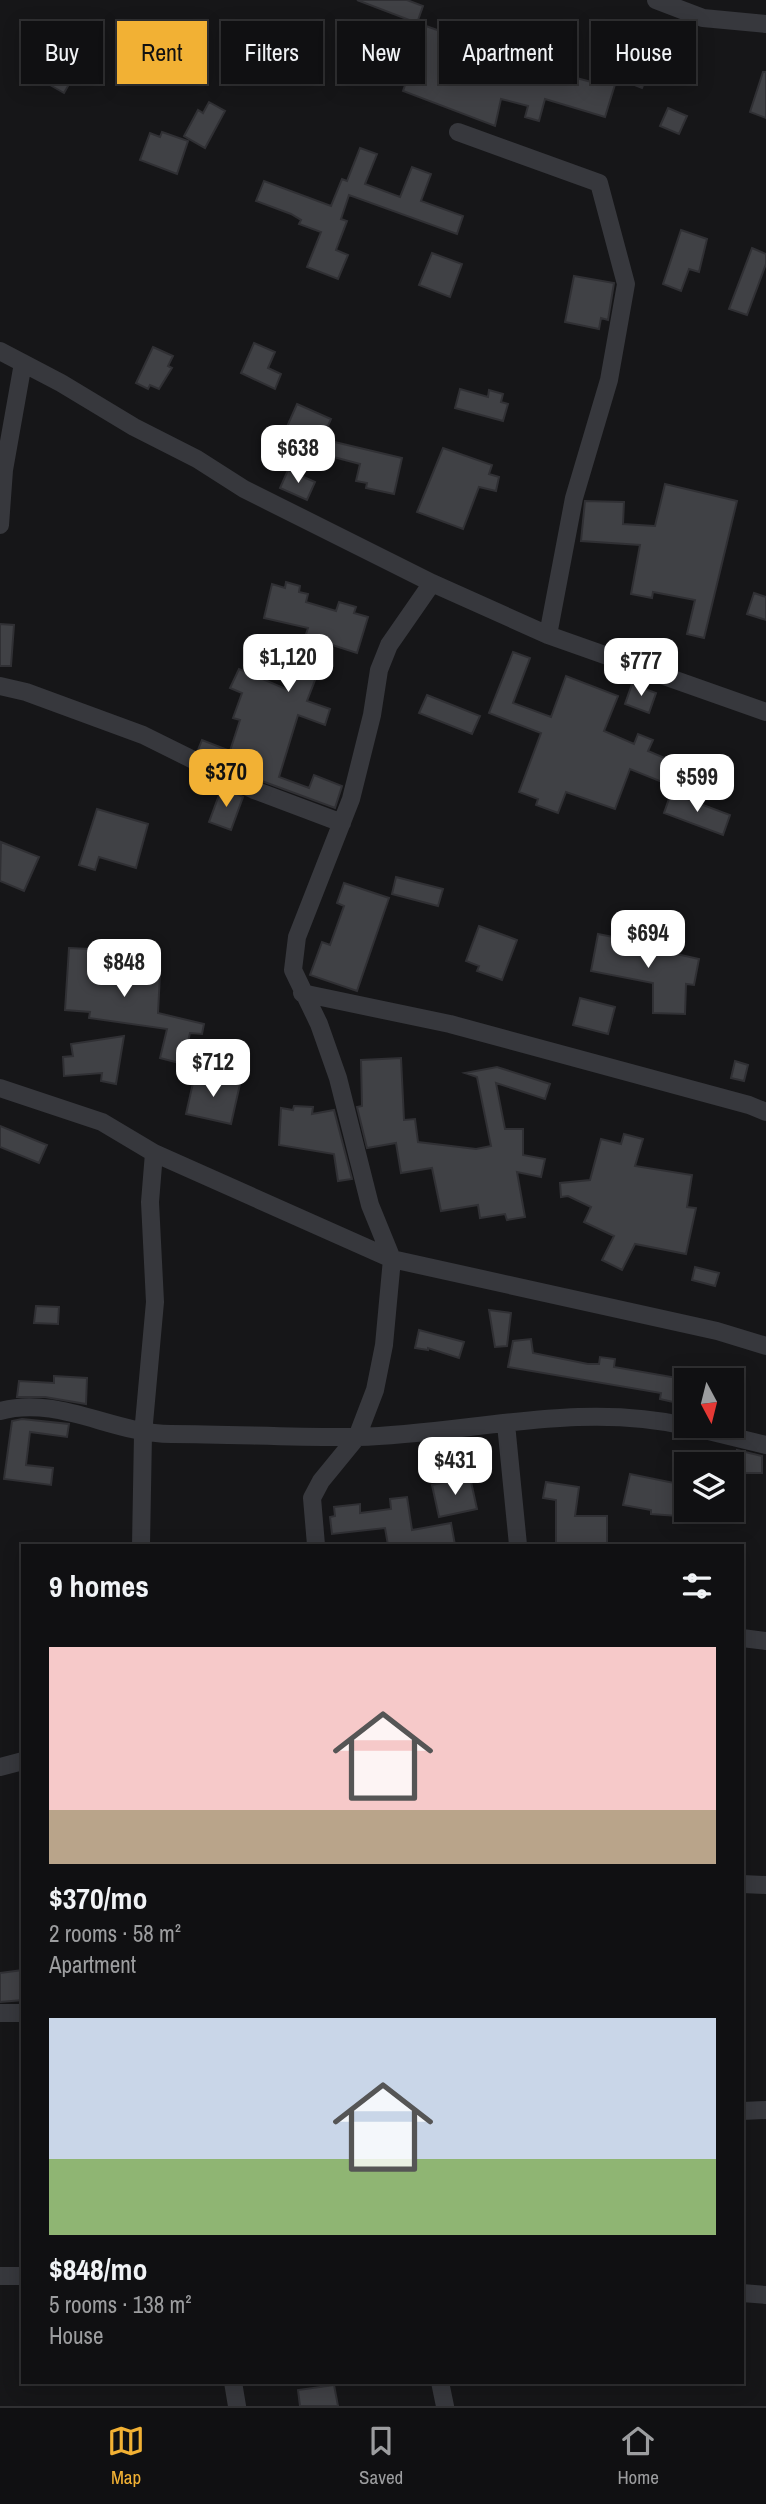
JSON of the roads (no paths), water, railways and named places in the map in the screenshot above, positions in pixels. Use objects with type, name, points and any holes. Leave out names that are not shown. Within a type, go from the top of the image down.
[{"type":"street","points":[[656,0],[703,18],[766,24]]},
{"type":"street","points":[[458,132],[599,183],[626,284],[608,380],[574,498],[548,635]]},
{"type":"street","points":[[0,351],[134,427],[198,459],[244,489],[432,583],[548,635],[766,712]]},
{"type":"street","points":[[0,526],[4,470],[23,363]]},
{"type":"street","points":[[316,1544],[312,1498],[321,1481],[357,1437],[377,1379],[392,1259],[370,1205],[338,1077],[319,1024],[293,970],[297,937],[351,799],[372,715],[379,670],[389,645],[432,583]]},
{"type":"street","points":[[0,685],[143,735],[254,790],[342,823]]},
{"type":"street","points":[[302,993],[450,1024],[749,1105],[766,1112]]},
{"type":"street","points":[[0,1088],[102,1122],[154,1153],[392,1259],[717,1331],[766,1346]]},
{"type":"street","points":[[141,1544],[143,1434],[155,1302],[149,1202],[154,1153]]},
{"type":"street","points":[[0,1411],[25,1405],[74,1413],[143,1434],[357,1437],[589,1415],[644,1418],[674,1424]]},
{"type":"street","points":[[506,1424],[517,1544]]},
{"type":"street","points":[[737,1438],[766,1445]]},
{"type":"street","points":[[744,1638],[766,1641]]},
{"type":"street","points":[[0,1768],[21,1762]]},
{"type":"street","points":[[744,1884],[766,1885]]},
{"type":"street","points":[[0,2013],[21,2013]]},
{"type":"street","points":[[744,2111],[766,2110]]},
{"type":"street","points":[[744,2293],[766,2295]]},
{"type":"street","points":[[233,2384],[237,2406]]},
{"type":"street","points":[[440,2384],[445,2406]]}]
